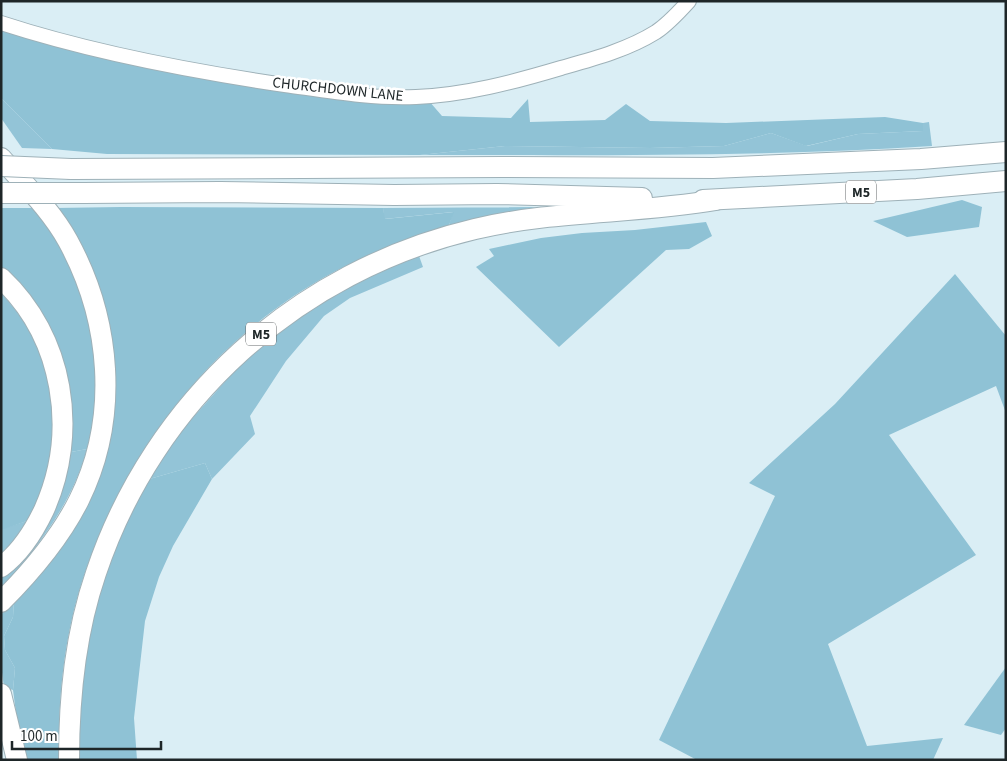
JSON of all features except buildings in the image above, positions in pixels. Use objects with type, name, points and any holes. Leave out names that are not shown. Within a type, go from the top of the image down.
[{"type":"highway","name":"M5","points":[[1,166],[71,168],[713,168],[921,159],[1006,152]]},
{"type":"highway","points":[[1,158],[47,210],[67,240],[94,302],[102,334],[106,371],[106,396],[102,426],[91,472],[79,500],[63,528],[43,556],[1,602]]},
{"type":"highway","name":"M5","points":[[1,193],[497,194],[716,200],[917,189],[1006,181]]},
{"type":"highway","name":"M5","points":[[69,760],[69,714],[78,640],[95,574],[114,524],[135,485],[171,429],[206,386],[255,338],[302,303],[345,277],[400,252],[450,235],[535,217],[675,207],[716,200]]},
{"type":"highway","points":[[1,278],[15,292],[32,316],[48,347],[61,396],[63,427],[60,461],[49,499],[25,542],[13,558],[1,567]]},
{"type":"highway","points":[[1,694],[17,760]]},
{"type":"street","name":"CHURCHDOWN LANE","points":[[1,23],[86,48],[238,78],[375,96],[417,97],[499,84],[553,71],[599,57],[635,43],[657,31],[689,1]]},
{"type":"shaded area","points":[[1,28],[49,42],[429,101],[442,116],[511,118],[528,99],[530,122],[605,120],[626,104],[650,121],[726,123],[885,117],[923,123],[923,131],[858,134],[806,146],[771,133],[724,146],[650,148],[505,146],[420,155],[107,154],[52,149],[1,98]]},
{"type":"shaded area","points":[[1,98],[52,149],[22,148],[1,118]]},
{"type":"shaded area","points":[[929,122],[932,146],[740,154],[420,155],[505,146],[650,148],[724,146],[771,133],[807,146],[858,134],[923,131],[923,123]]},
{"type":"shaded area","points":[[962,200],[982,207],[979,227],[907,237],[873,221]]},
{"type":"shaded area","points":[[537,207],[449,225],[453,212],[384,219],[383,208]]},
{"type":"shaded area","points":[[1,208],[33,208],[53,231],[67,256],[78,282],[87,309],[95,365],[93,422],[87,449],[66,453],[67,399],[1,273]]},
{"type":"shaded area","points":[[55,208],[383,208],[385,219],[454,212],[449,225],[405,240],[362,258],[334,272],[287,301],[244,334],[205,372],[169,414],[138,459],[112,507],[90,558],[74,610],[66,647],[60,703],[59,760],[26,760],[18,728],[13,690],[15,668],[5,650],[4,636],[13,617],[14,598],[45,562],[113,392]]},
{"type":"shaded area","points":[[706,222],[712,236],[689,249],[666,250],[559,347],[476,267],[494,256],[489,249],[541,238]]},
{"type":"shaded area","points":[[418,253],[423,267],[350,298],[324,316],[286,361],[250,416],[255,434],[212,479],[205,463],[146,480],[180,432],[246,358],[318,300]]},
{"type":"shaded area","points":[[955,274],[1006,336],[1006,413],[996,386],[889,435],[976,555],[828,644],[867,746],[943,738],[933,760],[697,760],[659,740],[775,496],[749,483],[835,404]]},
{"type":"shaded area","points":[[1,293],[23,320],[38,349],[50,391],[53,434],[47,477],[36,506],[27,521],[4,529],[1,529]]},
{"type":"shaded area","points":[[87,449],[72,489],[52,525],[1,592],[1,572],[66,453]]},
{"type":"shaded area","points":[[205,463],[212,479],[173,546],[159,577],[145,621],[134,718],[137,760],[75,760],[80,674],[106,564],[146,480]]},
{"type":"shaded area","points":[[27,521],[20,534],[1,556],[1,529]]},
{"type":"shaded area","points":[[14,598],[13,617],[4,636],[5,650],[15,668],[13,690],[4,687],[1,665],[1,615]]},
{"type":"shaded area","points":[[1006,667],[1006,728],[1001,735],[964,725]]}]
